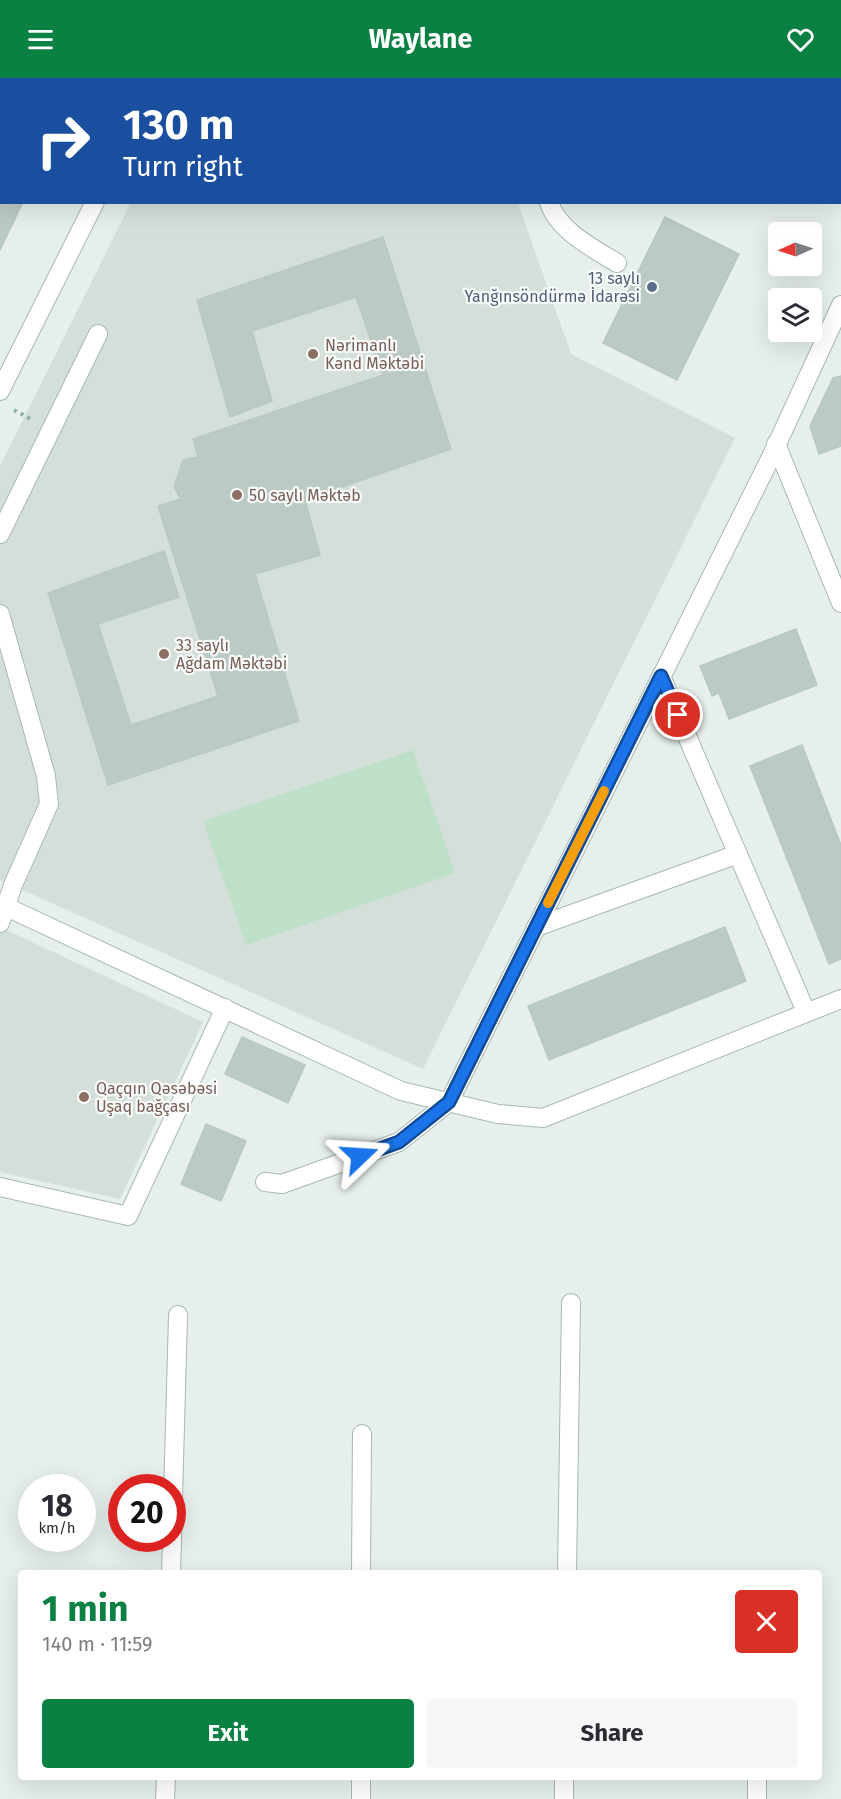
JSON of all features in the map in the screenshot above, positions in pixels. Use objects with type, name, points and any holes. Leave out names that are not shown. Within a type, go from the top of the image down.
[{"type":"street","points":[[0,391],[94,204]]},
{"type":"street","points":[[550,204],[552,212],[579,239],[617,263]]},
{"type":"street","points":[[265,1182],[282,1184],[399,1142],[449,1102],[776,444],[841,305]]},
{"type":"street","points":[[0,534],[98,334]]},
{"type":"street","points":[[776,444],[841,603]]},
{"type":"street","points":[[0,614],[46,776],[49,804],[2,912],[225,1008],[401,1091],[498,1114],[543,1118],[841,999]]},
{"type":"street","points":[[661,676],[806,1012]]},
{"type":"street","points":[[536,927],[738,854]]},
{"type":"street","points":[[0,1187],[128,1216],[225,1008]]},
{"type":"street","points":[[567,1570],[571,1303]]},
{"type":"street","points":[[174,1474],[178,1316]]},
{"type":"street","points":[[361,1570],[362,1434]]},
{"type":"street","points":[[171,1570],[172,1552]]},
{"type":"street","points":[[165,1799],[166,1780]]},
{"type":"street","points":[[361,1780],[361,1799]]},
{"type":"street","points":[[564,1780],[564,1799]]},
{"type":"street","points":[[757,1780],[757,1799]]},
{"type":"path","points":[[10,408],[51,429]]},
{"type":"shaded area","points":[[130,204],[518,204],[571,354],[735,438],[423,1069],[0,880],[0,466]]},
{"type":"shaded area","name":"Qaçqın Qəsəbəsi Uşaq bağçası","points":[[0,927],[203,1022],[120,1199],[0,1172]]},
{"type":"green space","points":[[413,750],[455,873],[246,945],[203,821]]},
{"type":"building","points":[[1,204],[22,204],[0,250]]},
{"type":"building","points":[[665,217],[739,254],[677,380],[603,343]]},
{"type":"building","points":[[383,237],[451,449],[305,500],[320,555],[255,574],[299,721],[108,785],[48,593],[164,551],[179,597],[98,624],[131,725],[218,696],[158,506],[181,499],[174,487],[183,460],[198,457],[193,439],[383,375],[356,297],[252,331],[272,401],[230,417],[197,300]]},
{"type":"building","points":[[841,376],[841,446],[819,454],[810,426],[833,378]]},
{"type":"building","points":[[796,629],[817,685],[729,719],[719,693],[712,696],[700,666]]},
{"type":"building","points":[[802,745],[841,845],[841,959],[829,964],[750,766]]},
{"type":"building","points":[[725,927],[746,981],[549,1060],[528,1006]]},
{"type":"building","points":[[242,1037],[305,1065],[288,1103],[225,1074]]},
{"type":"building","points":[[206,1124],[246,1141],[221,1201],[181,1184]]},
{"type":"slow traffic","points":[[548,903],[604,791]]},
{"type":"place","name":"13 saylı Yanğınsöndürmə İdarəsi","points":[[652,287]]},
{"type":"place","name":"Nərimanlı Kənd Məktəbi","points":[[313,354]]},
{"type":"place","name":"50 saylı Məktəb","points":[[237,495]]},
{"type":"place","name":"33 saylı Ağdam Məktəbi","points":[[164,654]]},
{"type":"place","name":"Qaçqın Qəsəbəsi Uşaq bağçası","points":[[84,1097]]},
{"type":"route","points":[[360,1156],[399,1142],[449,1102],[661,676],[678,715]]}]
